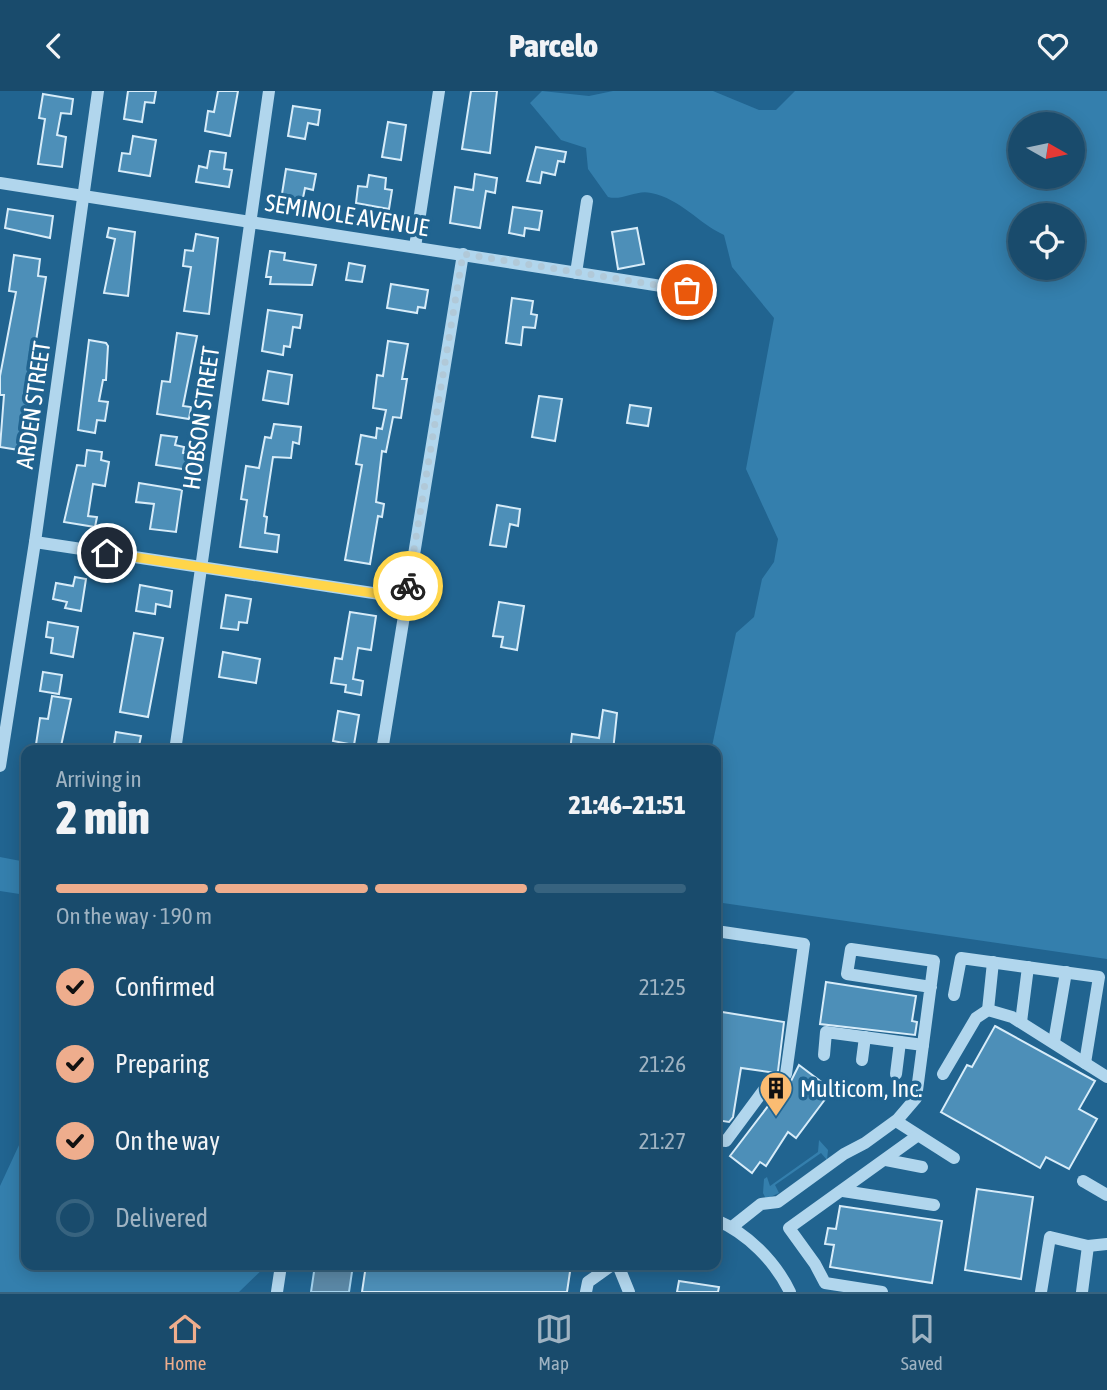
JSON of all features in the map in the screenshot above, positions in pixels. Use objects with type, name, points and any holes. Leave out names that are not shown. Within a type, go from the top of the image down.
[{"type":"street","name":"ARDEN STREET","points":[[0,766],[35,543],[98,91]]},
{"type":"street","name":"HOBSON STREET","points":[[176,745],[269,91]]},
{"type":"street","points":[[415,247],[439,91]]},
{"type":"street","name":"SEMINOLE AVENUE","points":[[0,183],[687,290]]},
{"type":"street","points":[[576,273],[587,201]]},
{"type":"street","points":[[383,745],[463,254]]},
{"type":"street","points":[[35,543],[406,598]]},
{"type":"street","points":[[721,932],[804,944],[796,1012],[782,1080],[766,1087],[726,1141],[721,1140]]},
{"type":"street","points":[[732,1227],[751,1215],[761,1204],[772,1204],[784,1198],[844,1154],[865,1143],[896,1121],[916,1098],[931,987],[934,961],[851,949],[847,974],[931,987]]},
{"type":"street","points":[[954,995],[961,958],[1099,977],[1085,1063]]},
{"type":"street","points":[[988,1010],[993,963]]},
{"type":"street","points":[[1021,1023],[1028,967]]},
{"type":"street","points":[[1054,1042],[1066,972]]},
{"type":"street","points":[[988,1010],[1021,1023],[1107,1077]]},
{"type":"street","points":[[943,1074],[976,1018],[988,1010]]},
{"type":"street","points":[[824,1055],[826,1032],[923,1045]]},
{"type":"street","points":[[862,1060],[865,1037]]},
{"type":"street","points":[[896,1074],[900,1042]]},
{"type":"street","points":[[896,1121],[954,1158]]},
{"type":"street","points":[[882,1292],[825,1283],[789,1228],[916,1136]]},
{"type":"street","points":[[886,1160],[922,1167]]},
{"type":"street","points":[[1083,1181],[1107,1195]]},
{"type":"street","points":[[843,1191],[934,1205]]},
{"type":"street","points":[[721,1222],[732,1227],[772,1264],[790,1292]]},
{"type":"street","points":[[1041,1292],[1050,1237],[1088,1246],[1107,1244]]},
{"type":"street","points":[[1082,1292],[1088,1246]]},
{"type":"street","points":[[586,1292],[588,1282],[605,1270]]},
{"type":"street","points":[[620,1270],[629,1292]]},
{"type":"street","points":[[277,1292],[280,1272]]},
{"type":"shaded area","points":[[542,91],[589,96],[613,91],[713,91],[759,110],[776,110],[795,91],[1107,91],[1107,959],[721,903],[721,745],[712,745],[736,633],[754,617],[762,579],[774,562],[778,539],[746,469],[774,318],[732,267],[724,235],[662,196],[646,192],[608,197],[588,169],[586,148],[561,140],[530,103]]},
{"type":"shaded area","points":[[0,857],[21,861],[21,894],[0,891]]},
{"type":"shaded area","points":[[819,1140],[828,1150],[827,1160],[821,1153],[775,1185],[779,1193],[766,1199],[763,1193],[764,1179],[767,1177],[770,1186],[818,1152]]},
{"type":"shaded area","points":[[21,1141],[21,1270],[262,1270],[239,1292],[0,1292],[0,1186]]},
{"type":"shaded area","points":[[314,1270],[352,1270],[349,1292],[311,1292]]},
{"type":"building","points":[[128,91],[156,91],[154,103],[145,102],[142,122],[124,119]]},
{"type":"building","points":[[218,91],[238,91],[230,136],[205,131],[208,111],[214,112]]},
{"type":"building","points":[[471,91],[497,91],[490,153],[462,149]]},
{"type":"building","points":[[43,94],[73,99],[71,114],[61,113],[57,135],[66,137],[62,167],[38,164],[45,119],[39,118]]},
{"type":"building","points":[[293,106],[320,110],[318,125],[308,123],[305,139],[288,136]]},
{"type":"building","points":[[388,122],[406,125],[401,160],[382,157]]},
{"type":"building","points":[[133,136],[156,140],[150,176],[119,171],[122,153],[130,154]]},
{"type":"building","points":[[536,147],[566,152],[564,162],[558,161],[555,175],[542,172],[540,183],[527,181]]},
{"type":"building","points":[[210,151],[226,153],[224,169],[232,170],[229,187],[196,182],[199,166],[207,168]]},
{"type":"building","points":[[286,169],[316,174],[313,190],[305,188],[302,203],[281,200]]},
{"type":"building","points":[[475,174],[497,178],[495,193],[486,191],[480,228],[450,223],[455,187],[473,190]]},
{"type":"building","points":[[369,175],[386,178],[385,189],[392,190],[389,209],[356,203],[358,186],[367,187]]},
{"type":"building","points":[[513,207],[542,211],[539,230],[525,228],[524,236],[509,233]]},
{"type":"building","points":[[8,209],[53,216],[50,238],[5,228]]},
{"type":"building","points":[[109,228],[135,232],[128,296],[104,293],[115,239],[107,237]]},
{"type":"building","points":[[637,228],[644,264],[618,269],[612,232]]},
{"type":"building","points":[[196,234],[218,238],[209,314],[184,311],[191,267],[183,266],[185,250],[193,251]]},
{"type":"building","points":[[270,251],[285,253],[284,260],[316,265],[312,285],[270,284],[271,277],[266,277]]},
{"type":"building","points":[[14,255],[40,259],[38,276],[46,277],[19,450],[0,447],[4,395],[0,395],[0,376],[16,292],[9,291]]},
{"type":"building","points":[[349,263],[365,266],[362,282],[346,280]]},
{"type":"building","points":[[391,284],[428,290],[425,308],[418,307],[417,313],[387,308]]},
{"type":"building","points":[[512,298],[533,301],[531,314],[537,315],[535,328],[523,327],[521,345],[506,343]]},
{"type":"building","points":[[268,310],[302,315],[300,328],[293,327],[290,347],[284,346],[283,355],[262,351]]},
{"type":"building","points":[[177,333],[197,336],[183,406],[191,407],[189,419],[157,414],[162,381],[170,382]]},
{"type":"building","points":[[89,340],[106,343],[108,346],[106,380],[103,380],[99,401],[108,402],[105,421],[97,420],[95,433],[78,430]]},
{"type":"building","points":[[388,341],[408,344],[402,379],[407,379],[401,418],[393,417],[386,452],[382,451],[376,502],[384,504],[382,517],[378,516],[370,564],[345,560],[362,465],[356,464],[361,435],[376,438],[377,428],[382,429],[386,410],[373,408],[377,375],[383,376]]},
{"type":"building","points":[[268,371],[292,375],[288,404],[263,400]]},
{"type":"building","points":[[539,396],[562,399],[555,441],[532,437]]},
{"type":"building","points":[[630,405],[651,408],[648,426],[627,423]]},
{"type":"building","points":[[274,424],[301,427],[299,444],[293,442],[291,458],[273,457],[264,516],[267,517],[265,533],[279,535],[277,552],[240,547],[247,500],[241,499],[246,466],[259,468],[265,437],[271,438]]},
{"type":"building","points":[[161,435],[177,437],[175,445],[184,447],[183,453],[191,454],[189,470],[156,465]]},
{"type":"building","points":[[87,450],[102,452],[101,460],[109,462],[105,486],[93,484],[88,516],[97,517],[95,527],[64,522],[77,465],[85,466]]},
{"type":"building","points":[[139,483],[182,490],[176,532],[150,529],[154,504],[136,502]]},
{"type":"building","points":[[497,505],[520,509],[518,526],[510,524],[506,547],[490,545]]},
{"type":"building","points":[[75,577],[86,579],[81,611],[65,608],[67,602],[53,599],[56,583],[73,586]]},
{"type":"building","points":[[140,585],[172,591],[170,607],[156,604],[155,614],[136,611]]},
{"type":"building","points":[[226,595],[251,599],[247,623],[239,622],[238,630],[221,628]]},
{"type":"building","points":[[499,602],[524,606],[517,650],[501,647],[503,637],[493,636]]},
{"type":"building","points":[[350,612],[376,616],[371,650],[358,648],[353,679],[363,681],[361,695],[345,692],[346,685],[331,683],[335,658],[342,659]]},
{"type":"building","points":[[48,622],[78,627],[73,657],[51,653],[53,638],[46,637]]},
{"type":"building","points":[[134,633],[163,638],[148,717],[120,712]]},
{"type":"building","points":[[223,652],[260,659],[256,683],[219,677]]},
{"type":"building","points":[[43,672],[62,675],[59,694],[40,691]]},
{"type":"building","points":[[52,696],[71,699],[61,745],[36,745],[40,718],[48,719]]},
{"type":"building","points":[[603,710],[617,713],[614,745],[571,745],[572,734],[599,738]]},
{"type":"building","points":[[338,711],[359,715],[354,745],[333,741]]},
{"type":"building","points":[[116,732],[141,736],[139,745],[114,745]]},
{"type":"building","points":[[826,982],[916,996],[912,1021],[917,1022],[915,1035],[820,1024]]},
{"type":"building","points":[[721,1012],[784,1022],[778,1071],[776,1073],[741,1068],[733,1117],[729,1122],[721,1121]]},
{"type":"building","points":[[995,1026],[1095,1081],[1079,1109],[1097,1119],[1069,1169],[1046,1157],[1040,1168],[941,1112],[967,1065],[972,1067]]},
{"type":"building","name":"Multicom, Inc.","points":[[799,1065],[832,1090],[796,1138],[788,1132],[766,1166],[760,1162],[752,1173],[730,1156],[778,1093],[789,1085]]},
{"type":"building","points":[[977,1189],[1033,1197],[1021,1279],[965,1270]]},
{"type":"building","points":[[840,1206],[942,1221],[932,1283],[830,1267],[834,1245],[825,1244],[828,1228],[836,1229]]},
{"type":"building","points":[[365,1270],[570,1270],[567,1292],[362,1292]]},
{"type":"building","points":[[679,1281],[719,1287],[718,1292],[677,1292]]},
{"type":"way so far","points":[[408,586],[463,254],[687,290]]},
{"type":"place","name":"Multicom, Inc.","points":[[776,1118]]},
{"type":"route","points":[[107,553],[406,598],[408,586]]}]
